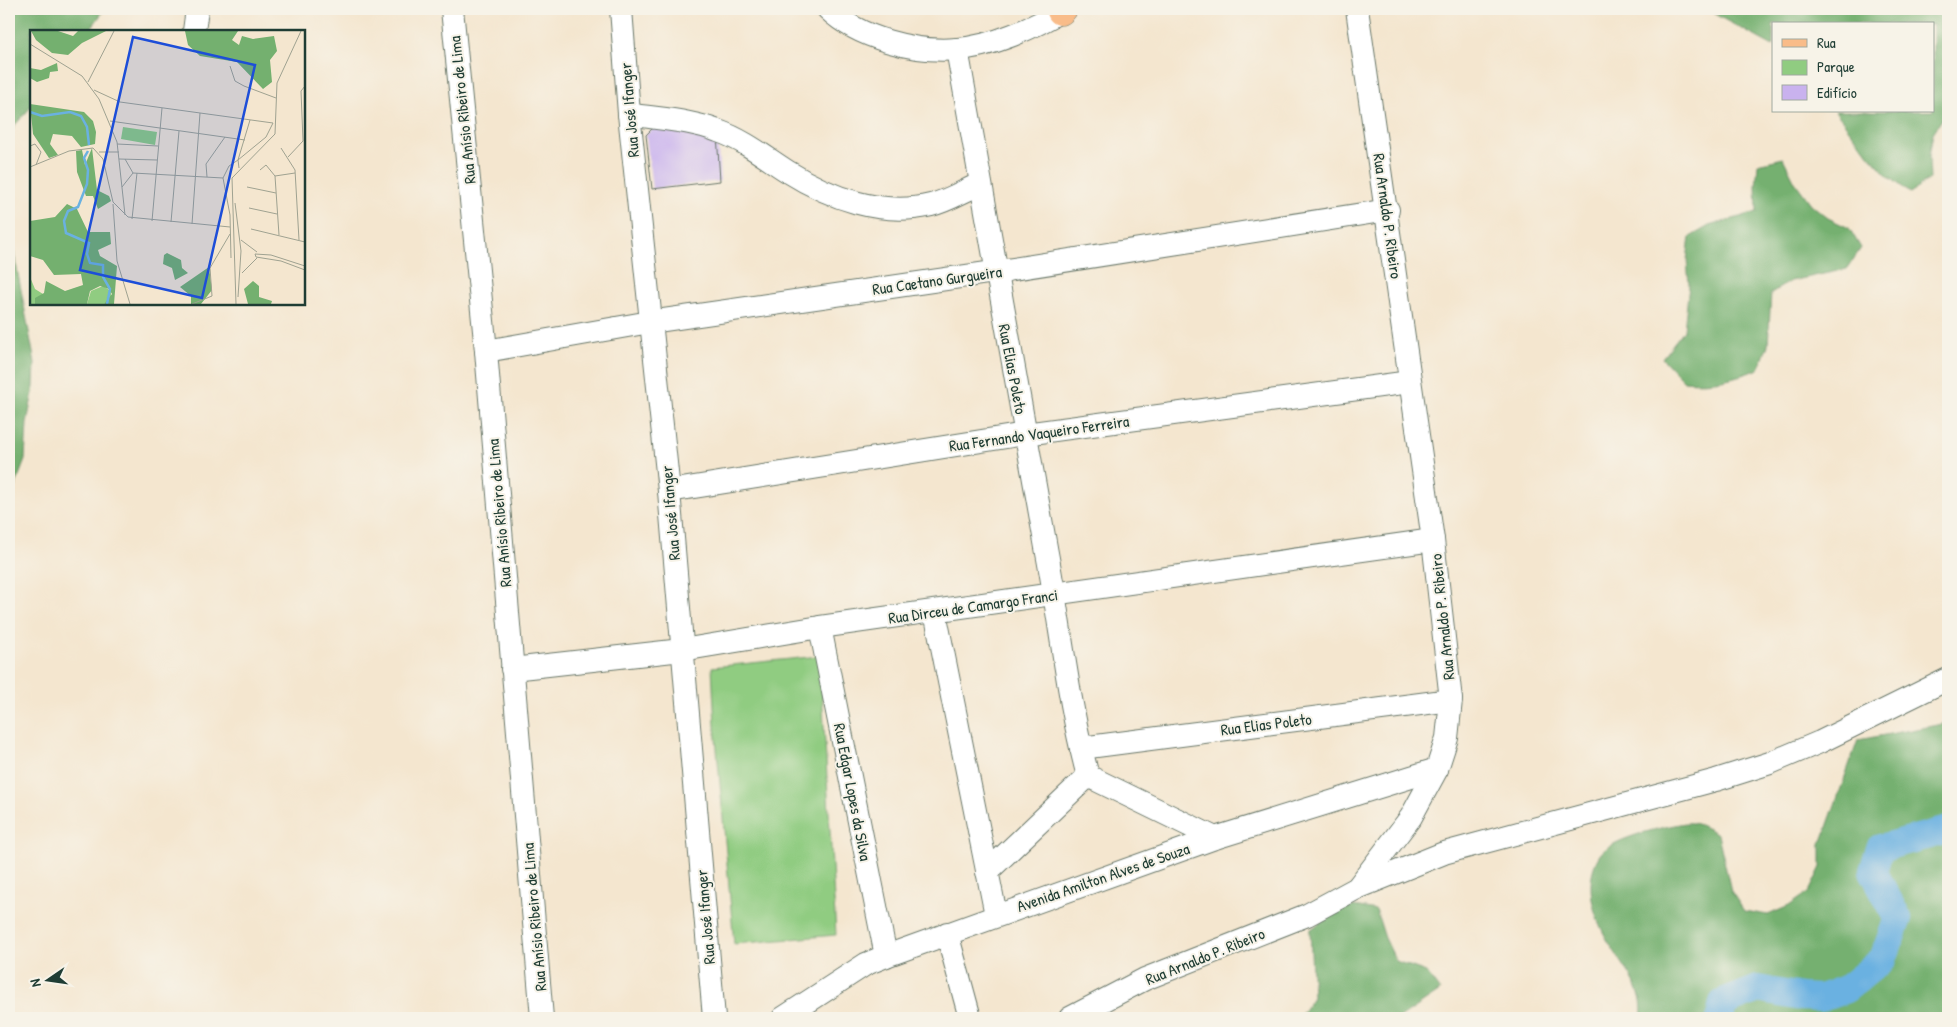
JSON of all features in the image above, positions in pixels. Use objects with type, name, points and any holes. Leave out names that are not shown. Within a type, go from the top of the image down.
[{"type":"street","points":[[194,30],[197,9]]},
{"type":"street","name":"Rua Anísio Ribeiro de Lima","points":[[452,9],[486,351],[542,1018]]},
{"type":"street","name":"Rua José Ifanger","points":[[621,9],[629,114],[669,491],[714,1018]]},
{"type":"street","points":[[828,9],[854,28],[878,39],[909,46],[957,49],[1016,33],[1063,9]]},
{"type":"street","name":"Rua Arnaldo P. Ribeiro","points":[[1070,1018],[1145,979],[1307,915],[1357,888],[1411,817],[1437,769],[1447,738],[1451,700],[1433,540],[1388,210],[1357,9]]},
{"type":"street","name":"Rua Elias Poleto","points":[[957,49],[994,272],[1055,594],[1081,748],[1088,776]]},
{"type":"street","points":[[629,114],[692,124],[719,131],[745,144],[789,173],[829,192],[879,209],[907,209],[933,204],[980,184]]},
{"type":"street","name":"Rua Caetano Gurgueira","points":[[486,351],[650,322],[994,272],[1388,210]]},
{"type":"street","name":"Rua Fernando Vaqueiro Ferreira","points":[[669,491],[1025,434],[1410,382]]},
{"type":"street","name":"Rua Dirceu de Camargo Franci","points":[[512,670],[682,650],[820,628],[1433,540]]},
{"type":"street","points":[[935,612],[996,915]]},
{"type":"street","name":"Rua Edgar Lopes da Silva","points":[[820,628],[886,956]]},
{"type":"street","points":[[1357,888],[1444,853],[1716,780],[1770,763],[1820,742],[1948,679]]},
{"type":"street","name":"Rua Elias Poleto","points":[[1081,748],[1451,700]]},
{"type":"street","name":"Avenida Amilton Alves de Souza","points":[[783,1018],[866,964],[886,956],[1215,838],[1437,769]]},
{"type":"street","points":[[987,872],[1088,776],[1215,838]]},
{"type":"street","points":[[947,933],[970,1018]]},
{"type":"green space","points":[[9,9],[105,9],[90,30],[30,30],[30,108],[14,126],[9,139]]},
{"type":"green space","points":[[1710,9],[1948,9],[1948,110],[1933,133],[1929,157],[1930,179],[1910,193],[1887,175],[1836,112],[1934,112],[1934,22],[1772,22],[1772,45],[1716,15]]},
{"type":"green space","points":[[1783,158],[1795,182],[1811,204],[1828,218],[1849,228],[1861,248],[1847,269],[1791,281],[1771,293],[1768,345],[1759,369],[1722,380],[1704,382],[1684,381],[1662,358],[1684,330],[1689,285],[1687,260],[1690,237],[1709,226],[1757,212],[1756,186],[1758,164]]},
{"type":"green space","points":[[9,227],[35,363],[34,387],[27,423],[25,460],[9,502]]},
{"type":"green space","points":[[820,656],[836,935],[734,944],[715,726],[712,667]]},
{"type":"green space","points":[[1948,723],[1948,1018],[1641,1018],[1642,1008],[1637,989],[1605,936],[1593,902],[1591,878],[1599,856],[1604,851],[1629,837],[1674,825],[1697,824],[1718,834],[1731,891],[1744,911],[1768,915],[1789,906],[1809,892],[1821,867],[1821,844],[1858,740]]},
{"type":"green space","points":[[1354,906],[1376,910],[1385,938],[1396,961],[1426,972],[1440,991],[1400,1018],[1299,1018],[1313,997],[1310,930],[1331,914]]},
{"type":"building","points":[[660,126],[717,134],[720,181],[652,189],[646,135],[652,129]]},
{"type":"waterway","points":[[1720,1018],[1723,1003],[1758,989],[1801,997],[1821,998],[1846,989],[1883,959],[1898,918],[1873,871],[1880,848],[1948,830]]}]
